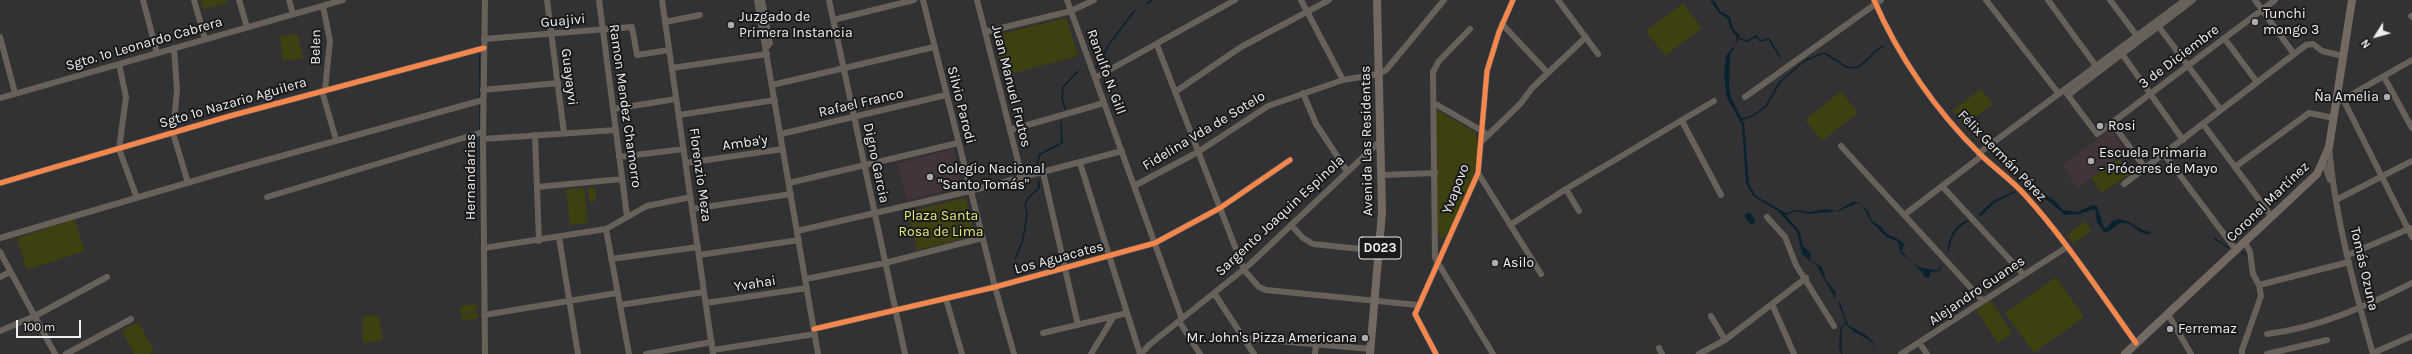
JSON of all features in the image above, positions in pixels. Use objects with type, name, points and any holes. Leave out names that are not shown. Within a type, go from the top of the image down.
[{"type":"main road","name":"Avenida Las Residentas","points":[[1371,351],[1380,251],[1382,175],[1377,0]]},
{"type":"main road","name":"Coronel Martínez","points":[[2128,353],[2136,342],[2306,186],[2324,163],[2329,147],[2334,118],[2340,101],[2343,56],[2352,0]]},
{"type":"street","points":[[144,0],[157,53]]},
{"type":"street","points":[[194,0],[205,39]]},
{"type":"street","points":[[239,0],[247,27]]},
{"type":"street","points":[[289,0],[294,14]]},
{"type":"street","name":"Sgto. 1º Leonardo Cabrera","points":[[0,98],[342,0]]},
{"type":"street","name":"Hernandarias","points":[[485,0],[483,100],[485,354]]},
{"type":"street","name":"Guayayvi","points":[[548,0],[564,133]]},
{"type":"street","name":"Ramon Mendez Chamorro","points":[[598,0],[627,216]]},
{"type":"street","name":"Florenzio Meza","points":[[662,0],[713,352]]},
{"type":"street","points":[[757,0],[818,354]]},
{"type":"street","points":[[762,0],[770,43],[766,51]]},
{"type":"street","name":"Digno Garcia","points":[[829,0],[905,354]]},
{"type":"street","points":[[833,20],[914,0]]},
{"type":"street","name":"Silvio Parodi","points":[[923,0],[982,238],[1014,354]]},
{"type":"street","name":"Juan Manuel Frutos","points":[[977,0],[1022,178]]},
{"type":"street","name":"Ranulfo N. Gill","points":[[1067,0],[1155,243],[1180,320],[1200,354]]},
{"type":"street","points":[[985,32],[1071,11],[1094,0]]},
{"type":"street","points":[[1096,78],[1235,0]]},
{"type":"street","points":[[1301,0],[1343,80]]},
{"type":"street","points":[[1175,92],[1241,47],[1330,0]]},
{"type":"street","points":[[1379,74],[1386,70],[1444,0]]},
{"type":"street","name":"Yvapovo","points":[[1436,354],[1417,321],[1415,314],[1478,173],[1487,71],[1502,24],[1513,0]]},
{"type":"street","points":[[1558,0],[1598,54]]},
{"type":"street","points":[[1745,97],[1874,2],[1881,0]]},
{"type":"street","points":[[1986,0],[2064,93]]},
{"type":"street","points":[[2048,0],[2096,66]]},
{"type":"street","points":[[2110,0],[2137,36]]},
{"type":"street","points":[[1904,215],[1979,158],[1979,153],[2120,52],[2157,24],[2185,0]]},
{"type":"street","points":[[2064,93],[2096,66],[2120,52],[2137,36],[2193,0]]},
{"type":"street","points":[[2255,0],[2294,54]]},
{"type":"street","name":"3 de Diciembre","points":[[2064,93],[2097,134],[2275,0]]},
{"type":"street","name":"Félix Germán Pérez","points":[[1874,2],[1921,85],[1979,153],[2024,193],[2067,247],[2136,342]]},
{"type":"street","name":"Belen","points":[[323,6],[330,41],[324,90]]},
{"type":"street","points":[[665,22],[700,15]]},
{"type":"street","points":[[1502,24],[1548,73]]},
{"type":"street","points":[[2157,24],[2221,110]]},
{"type":"street","name":"Guajivi","points":[[484,39],[632,27],[637,55],[669,50]]},
{"type":"street","points":[[1470,29],[1434,67],[1432,83],[1434,103],[1435,258],[1492,354]]},
{"type":"street","points":[[0,37],[15,93]]},
{"type":"street","points":[[1481,142],[1548,73],[1586,37]]},
{"type":"street","points":[[2224,38],[2258,82]]},
{"type":"street","points":[[2124,184],[2294,54],[2311,44],[2322,51],[2343,56]]},
{"type":"street","points":[[1157,45],[1244,270],[1258,287],[1266,290],[1418,305]]},
{"type":"street","points":[[772,85],[934,47]]},
{"type":"street","points":[[174,48],[177,90],[173,133],[188,183]]},
{"type":"street","name":"Sgto 1º Nazario Aguilera","points":[[0,183],[324,90],[474,49],[484,48]]},
{"type":"street","points":[[672,68],[766,51]]},
{"type":"street","points":[[2120,52],[2183,140]]},
{"type":"street","points":[[2412,60],[2340,101],[2383,176],[2410,229],[2412,237]]},
{"type":"street","points":[[119,64],[126,97],[119,148],[137,198]]},
{"type":"street","name":"Fidelina Vda de Sotelo","points":[[1134,186],[1198,152],[1268,106],[1343,80],[1379,74]]},
{"type":"street","points":[[2384,76],[2411,123]]},
{"type":"street","points":[[484,90],[558,83]]},
{"type":"street","points":[[324,90],[335,136]]},
{"type":"street","points":[[1303,94],[1316,124],[1347,171]]},
{"type":"street","name":"Rafael Franco","points":[[780,134],[946,95]]},
{"type":"street","points":[[613,109],[676,99]]},
{"type":"street","points":[[0,238],[188,183],[483,100]]},
{"type":"street","points":[[679,115],[775,100]]},
{"type":"street","points":[[1510,225],[1566,189],[1714,101]]},
{"type":"street","points":[[1010,130],[1104,103]]},
{"type":"street","points":[[1434,103],[1488,135]]},
{"type":"street","points":[[2235,167],[2309,113],[2334,118]]},
{"type":"street","points":[[1682,121],[1721,195]]},
{"type":"street","points":[[2112,122],[2145,168]]},
{"type":"street","points":[[2203,124],[2272,217]]},
{"type":"street","points":[[267,196],[483,136],[535,135],[616,130]]},
{"type":"street","points":[[535,135],[539,241]]},
{"type":"street","name":"Sargento Joaquin Espinola","points":[[1143,353],[1180,320],[1244,270],[1380,141]]},
{"type":"street","points":[[789,183],[958,143]]},
{"type":"street","points":[[1841,146],[1982,300]]},
{"type":"street","name":"Tomás Ozuna","points":[[2329,147],[2336,200],[2360,309],[2373,353]]},
{"type":"street","points":[[620,157],[684,149]]},
{"type":"street","name":"Amba'y","points":[[686,163],[783,150]]},
{"type":"street","points":[[797,232],[970,191],[1122,151]]},
{"type":"street","points":[[2164,154],[2236,250]]},
{"type":"street","name":"Los Aguacates","points":[[713,352],[814,332],[896,310],[995,287],[1155,243],[1220,208],[1290,160]]},
{"type":"street","points":[[2336,200],[2412,161]]},
{"type":"street","points":[[1080,163],[1127,313],[1143,353]]},
{"type":"street","name":"Tomás Ozuna","points":[[2324,163],[2334,189]]},
{"type":"street","points":[[1043,172],[1078,325]]},
{"type":"street","points":[[1478,173],[1541,274]]},
{"type":"street","points":[[1382,175],[1434,174]]},
{"type":"street","points":[[537,187],[622,179]]},
{"type":"street","points":[[1942,186],[2023,274]]},
{"type":"street","points":[[1566,189],[1579,211]]},
{"type":"street","points":[[692,209],[791,194]]},
{"type":"street","points":[[484,248],[539,241],[606,229],[627,216],[654,204],[691,197]]},
{"type":"street","points":[[1767,217],[1785,237],[1796,264],[1806,278],[1834,326]]},
{"type":"street","points":[[1291,225],[1303,238],[1313,244],[1380,251]]},
{"type":"street","points":[[606,229],[629,354]]},
{"type":"street","points":[[2259,285],[2349,259],[2410,229]]},
{"type":"street","points":[[559,237],[578,354]]},
{"type":"street","points":[[806,280],[885,263],[982,238]]},
{"type":"street","points":[[699,255],[799,240]]},
{"type":"street","points":[[2242,354],[2242,350],[2261,296],[2259,285],[2253,274],[2250,252],[2245,242]]},
{"type":"street","points":[[611,259],[698,247]]},
{"type":"street","name":"Alejandro Guanes","points":[[1901,354],[1920,344],[1982,300],[2067,247]]},
{"type":"street","points":[[0,252],[55,354]]},
{"type":"street","points":[[0,276],[10,272]]},
{"type":"street","points":[[0,331],[35,316],[107,276]]},
{"type":"street","points":[[1699,354],[1725,340],[1806,278]]},
{"type":"street","points":[[2267,334],[2285,332],[2360,309],[2412,283]]},
{"type":"street","name":"Yvahai","points":[[706,303],[807,288]]},
{"type":"street","points":[[620,306],[704,292]]},
{"type":"street","points":[[484,315],[618,293]]},
{"type":"street","points":[[1214,293],[1254,354]]},
{"type":"street","points":[[946,298],[962,354]]},
{"type":"street","points":[[1772,304],[1794,354]]},
{"type":"street","points":[[1043,333],[1127,313]]},
{"type":"street","points":[[2168,314],[2191,354]]},
{"type":"street","points":[[1091,354],[1114,316]]},
{"type":"street","points":[[1711,316],[1725,340]]},
{"type":"street","points":[[66,354],[131,319]]},
{"type":"street","points":[[2373,353],[2412,336]]},
{"type":"street","points":[[1244,338],[1316,344],[1371,351]]},
{"type":"street","points":[[2268,354],[2327,340]]},
{"type":"street","points":[[646,354],[712,342]]},
{"type":"street","points":[[1315,354],[1316,344]]},
{"type":"street","points":[[1920,344],[1927,354]]},
{"type":"street","points":[[1659,348],[1662,354]]},
{"type":"shaded area","name":"Escuela Primaria - Próceres de Mayo","points":[[2111,129],[2127,152],[2077,188],[2062,165]]},
{"type":"shaded area","name":"Colegio Nacional \"Santo Tomás\"","points":[[953,149],[963,186],[907,200],[897,164]]},
{"type":"green space","points":[[201,0],[226,0],[227,3],[203,9]]},
{"type":"green space","points":[[1683,3],[1702,28],[1665,56],[1646,31]]},
{"type":"green space","points":[[1066,18],[1078,56],[1003,76],[992,36]]},
{"type":"green space","points":[[298,34],[303,58],[283,61],[280,36]]},
{"type":"green space","points":[[1981,89],[1993,104],[1965,125],[1953,110]]},
{"type":"green space","points":[[1841,91],[1858,113],[1822,141],[1805,120]]},
{"type":"green space","points":[[1439,111],[1476,133],[1477,145],[1477,159],[1470,189],[1457,218],[1450,230],[1442,239],[1438,232],[1435,213],[1438,151],[1434,116]]},
{"type":"green space","points":[[2119,159],[2130,174],[2102,193],[2091,178]]},
{"type":"green space","points":[[595,187],[596,201],[589,202],[588,188]]},
{"type":"green space","points":[[584,188],[588,223],[570,225],[566,190]]},
{"type":"green space","name":"Plaza Santa Rosa de Lima","points":[[966,198],[975,236],[917,250],[907,212]]},
{"type":"green space","points":[[74,219],[85,251],[27,270],[17,238]]},
{"type":"green space","points":[[2085,221],[2092,230],[2074,244],[2067,235]]},
{"type":"green space","points":[[2056,277],[2084,317],[2034,353],[2005,313]]},
{"type":"green space","points":[[1990,300],[2012,333],[1998,343],[1976,310]]},
{"type":"green space","points":[[476,304],[477,312],[460,314],[460,306]]},
{"type":"green space","points":[[477,313],[478,319],[462,320],[462,315]]},
{"type":"green space","points":[[379,315],[383,340],[363,343],[363,316]]},
{"type":"green space","points":[[139,322],[154,351],[149,354],[134,354],[122,330]]},
{"type":"water","points":[[1710,0],[1715,1],[1720,11],[1730,17],[1733,28],[1740,36],[1730,55],[1729,88],[1731,97],[1744,124],[1749,184],[1756,196],[1786,213],[1797,210],[1809,212],[1826,209],[1837,211],[1852,202],[1858,202],[1868,211],[1872,221],[1879,225],[1887,234],[1898,239],[1904,244],[1902,251],[1910,261],[1922,268],[1938,270],[1941,264],[1940,271],[1930,272],[1930,277],[1925,278],[1922,272],[1901,253],[1898,242],[1887,237],[1872,223],[1863,207],[1858,203],[1839,211],[1808,214],[1797,211],[1785,215],[1799,230],[1803,246],[1810,252],[1811,261],[1822,267],[1826,280],[1836,293],[1835,298],[1817,266],[1802,254],[1797,232],[1778,211],[1753,196],[1746,183],[1742,125],[1727,98],[1724,74],[1726,56],[1735,45],[1737,37],[1730,28],[1728,19],[1719,13]]},
{"type":"water","points":[[478,52],[480,56],[480,246],[479,56]]},
{"type":"water","points":[[2024,186],[2030,186],[2054,200],[2063,210],[2078,212],[2092,205],[2097,206],[2104,228],[2107,228],[2115,220],[2120,219],[2129,222],[2151,234],[2144,234],[2126,223],[2120,224],[2110,231],[2104,232],[2097,222],[2095,209],[2079,214],[2065,215],[2050,202]]},
{"type":"water","points":[[2015,191],[2016,192],[1994,203],[1981,216],[1978,215],[1993,201]]},
{"type":"water","points":[[1750,212],[1756,222],[1751,225],[1744,216]]},
{"type":"water","points":[[1968,220],[1969,221],[1960,227],[1954,234],[1948,254],[1952,233],[1959,225]]},
{"type":"water","points":[[1840,302],[1848,325],[1866,335],[1875,344],[1872,354],[1874,344],[1852,330],[1846,324],[1841,328],[1841,354],[1839,348],[1840,328],[1846,322],[1838,303]]},
{"type":"waterway","points":[[1147,3],[1152,0]]},
{"type":"waterway","points":[[1096,68],[1110,43],[1135,10]]},
{"type":"waterway","points":[[1738,38],[1747,41],[1756,36],[1760,41],[1769,39],[1780,57]]},
{"type":"waterway","points":[[1742,119],[1753,116],[1766,106],[1780,82],[1806,60],[1824,53],[1851,68],[1861,65],[1883,46]]},
{"type":"waterway","points":[[1065,109],[1062,98],[1063,87],[1078,71]]},
{"type":"waterway","points":[[1035,171],[1040,154],[1062,143],[1061,122]]},
{"type":"waterway","points":[[1015,259],[1023,240],[1027,214],[1025,205],[1028,198],[1039,188],[1039,181]]},
{"type":"waterway","points":[[2214,238],[2229,248]]},
{"type":"waterway","points":[[2242,252],[2248,256]]},
{"type":"cycle path","points":[[1436,354],[1415,314],[1478,173],[1487,71],[1499,32],[1513,0]]},
{"type":"cycle path","points":[[1874,0],[1894,42],[1933,101],[1948,120],[1985,159],[2009,179],[2040,212],[2055,230],[2136,343]]},
{"type":"cycle path","points":[[0,183],[230,116],[484,48]]},
{"type":"cycle path","points":[[814,329],[995,287],[1155,243],[1220,208],[1290,160]]},
{"type":"place","name":"Tunchi mongo 3","points":[[2255,22]]},
{"type":"place","name":"Juzgado de Primera Instancia","points":[[731,25]]},
{"type":"place","name":"Ña Amelia","points":[[2387,97]]},
{"type":"place","name":"Rosi","points":[[2100,126]]},
{"type":"place","name":"Escuela Primaria - Próceres de Mayo","points":[[2091,161]]},
{"type":"place","name":"Colegio Nacional \"Santo Tomás\"","points":[[930,177]]},
{"type":"place","name":"Asilo","points":[[1495,263]]},
{"type":"place","name":"Ferremaz","points":[[2170,329]]},
{"type":"place","name":"Mr. John's Pizza Americana","points":[[1365,338]]}]
